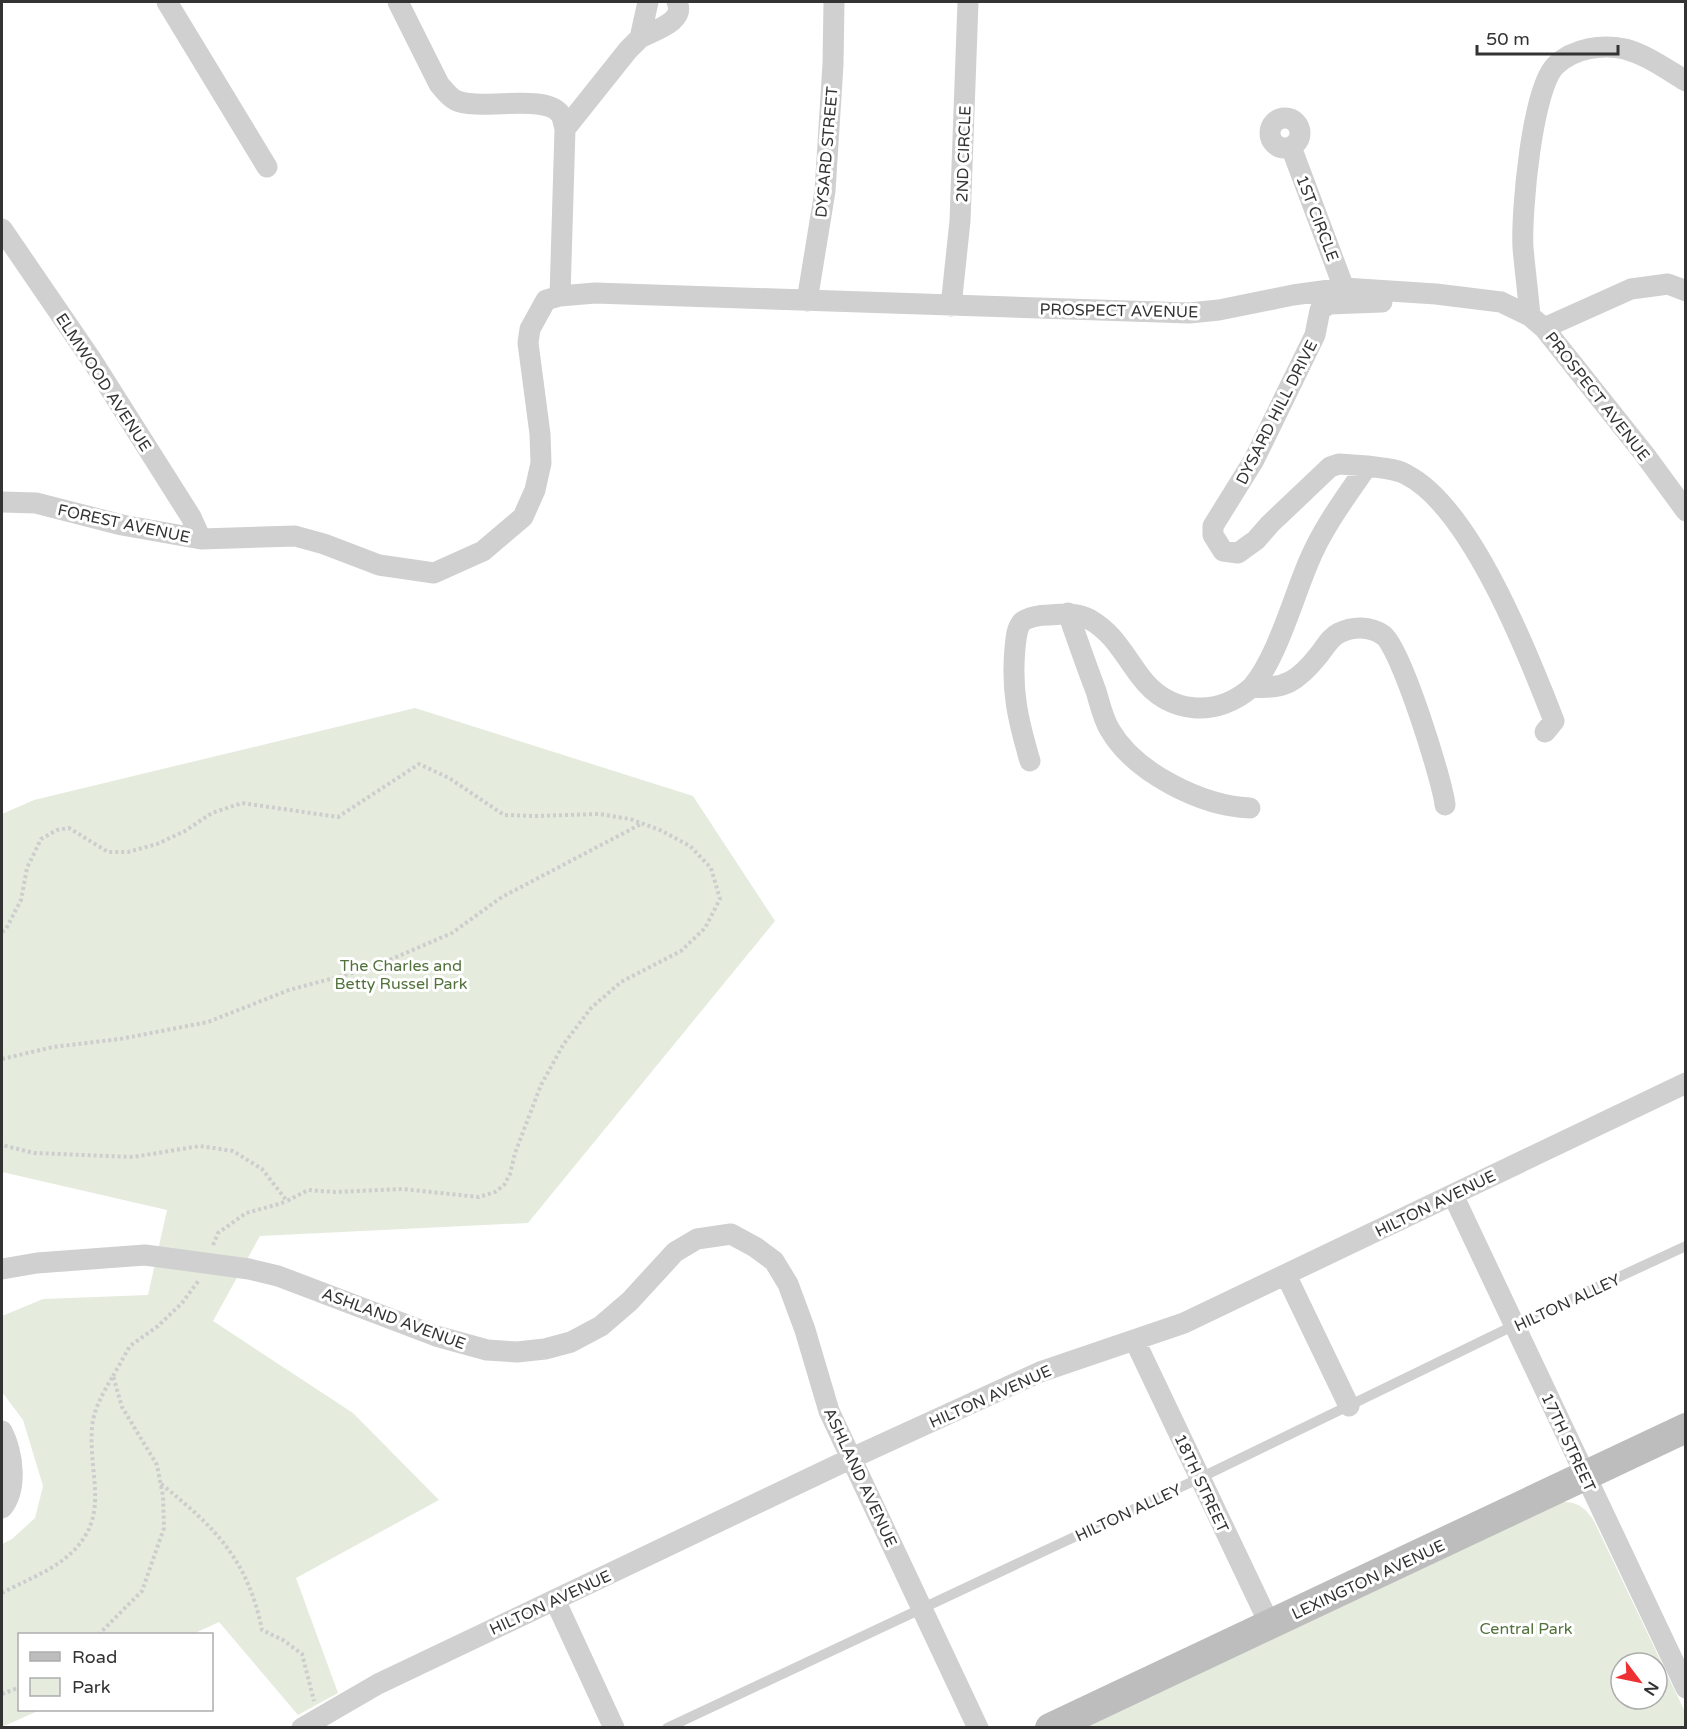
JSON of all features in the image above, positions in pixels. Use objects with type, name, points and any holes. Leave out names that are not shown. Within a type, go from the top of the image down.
[{"type":"street","points":[[168,2],[267,167]]},
{"type":"street","points":[[398,2],[439,84],[446,94],[456,101],[468,104],[546,106],[553,108],[560,115],[565,129],[560,296]]},
{"type":"street","points":[[640,38],[648,2]]},
{"type":"street","points":[[565,129],[628,50],[640,38],[673,20],[678,14],[677,2]]},
{"type":"street","name":"DYSARD STREET","points":[[807,301],[825,191],[833,64],[834,2]]},
{"type":"street","name":"2ND CIRCLE","points":[[951,306],[960,221],[968,2]]},
{"type":"street","points":[[1686,81],[1641,54],[1622,48],[1597,47],[1574,53],[1554,66],[1533,126],[1523,247],[1537,322],[1631,289],[1668,284],[1686,291]]},
{"type":"street","name":"1ST CIRCLE","points":[[1291,147],[1344,288]]},
{"type":"street","name":"ELMWOOD AVENUE","points":[[2,229],[93,362],[191,517],[201,539]]},
{"type":"street","name":"PROSPECT AVENUE","points":[[560,296],[595,292],[1189,313],[1219,310],[1293,295],[1344,288],[1436,294],[1501,302],[1537,322],[1645,455],[1686,511]]},
{"type":"street","name":"DYSARD HILL DRIVE","points":[[1436,294],[1368,304],[1329,304],[1320,310],[1315,335],[1254,460],[1213,526],[1213,535],[1223,551],[1238,553],[1256,540],[1330,467],[1339,464],[1400,471],[1410,476],[1444,505],[1470,542],[1502,600],[1554,721],[1545,732]]},
{"type":"street","name":"FOREST AVENUE","points":[[2,501],[36,503],[122,525],[201,539],[295,537],[324,544],[379,565],[434,573],[483,551],[523,518],[535,490],[541,463],[540,434],[528,342],[530,329],[546,300],[560,296]]},
{"type":"street","points":[[1030,761],[1016,706],[1013,675],[1017,634],[1021,624],[1026,620],[1043,615],[1068,613],[1086,618],[1103,628],[1122,648],[1141,678],[1158,694],[1178,704],[1199,710],[1231,703],[1262,676],[1310,558],[1332,518],[1367,466]]},
{"type":"street","points":[[1068,613],[1109,729],[1125,751],[1159,778],[1176,788],[1233,807],[1250,808]]},
{"type":"street","points":[[1252,687],[1271,689],[1291,683],[1339,633],[1366,628],[1383,635],[1389,641],[1405,677],[1431,751],[1444,793],[1445,805]]},
{"type":"street","name":"HILTON AVENUE","points":[[310,1722],[378,1684],[852,1458],[1040,1371],[1184,1323],[1686,1083]]},
{"type":"street","name":"17TH STREET","points":[[1453,1195],[1686,1688]]},
{"type":"street","name":"ASHLAND AVENUE","points":[[2,1269],[37,1263],[145,1255],[249,1269],[278,1276],[436,1336],[487,1350],[517,1352],[545,1350],[571,1342],[601,1326],[630,1301],[675,1252],[697,1239],[731,1234],[754,1246],[774,1261],[788,1284],[805,1329],[829,1411],[978,1728]]},
{"type":"street","points":[[1286,1275],[1349,1406]]},
{"type":"street","name":"18TH STREET","points":[[1135,1341],[1270,1625]]},
{"type":"street","name":"LEXINGTON AVENUE","points":[[1050,1728],[1686,1428]]},
{"type":"street","points":[[2,1431],[13,1476],[11,1493],[2,1508]]},
{"type":"street","points":[[555,1600],[614,1728]]},
{"type":"lane","name":"HILTON ALLEY","points":[[667,1728],[1200,1478],[1515,1325],[1686,1246]]},
{"type":"path","points":[[2,932],[6,929],[21,900],[27,868],[42,839],[57,830],[69,828],[108,852],[128,852],[157,844],[185,831],[212,813],[242,803],[338,817],[419,764],[449,778],[504,815],[599,814],[630,819],[660,830],[690,846],[711,868],[720,899],[705,928],[681,951],[621,982],[591,1008],[563,1045],[542,1085],[510,1173],[504,1185],[495,1192],[479,1197],[402,1189],[335,1192],[308,1190],[287,1201],[262,1169],[233,1151],[200,1146],[133,1157],[34,1153],[2,1145]]},
{"type":"path","points":[[2,1059],[53,1047],[120,1039],[208,1022],[289,990],[371,968],[452,933],[502,897],[642,824]]},
{"type":"path","points":[[2,1593],[62,1560],[79,1543],[93,1523],[96,1499],[92,1428],[96,1405],[113,1376],[122,1407],[157,1465],[163,1497],[164,1528],[142,1591],[101,1633]]},
{"type":"path","points":[[161,1484],[197,1512],[227,1545],[258,1607],[262,1630],[283,1640],[302,1654],[310,1722]]},
{"type":"path","points":[[2,1694],[18,1689]]},
{"type":"green space","name":"The Charles and Betty Russel Park","points":[[415,708],[693,796],[775,921],[528,1223],[260,1236],[213,1321],[353,1413],[439,1500],[296,1578],[338,1693],[298,1715],[219,1622],[195,1633],[18,1633],[18,1711],[38,1711],[2,1727],[2,1544],[12,1539],[35,1518],[43,1486],[23,1420],[2,1392],[2,1316],[43,1299],[148,1295],[167,1210],[2,1172],[2,814],[34,800]]},
{"type":"green space","name":"Central Park","points":[[1561,1502],[1580,1506],[1594,1521],[1656,1651],[1609,1651],[1609,1711],[1669,1711],[1669,1678],[1686,1714],[1685,1728],[1082,1728]]}]
